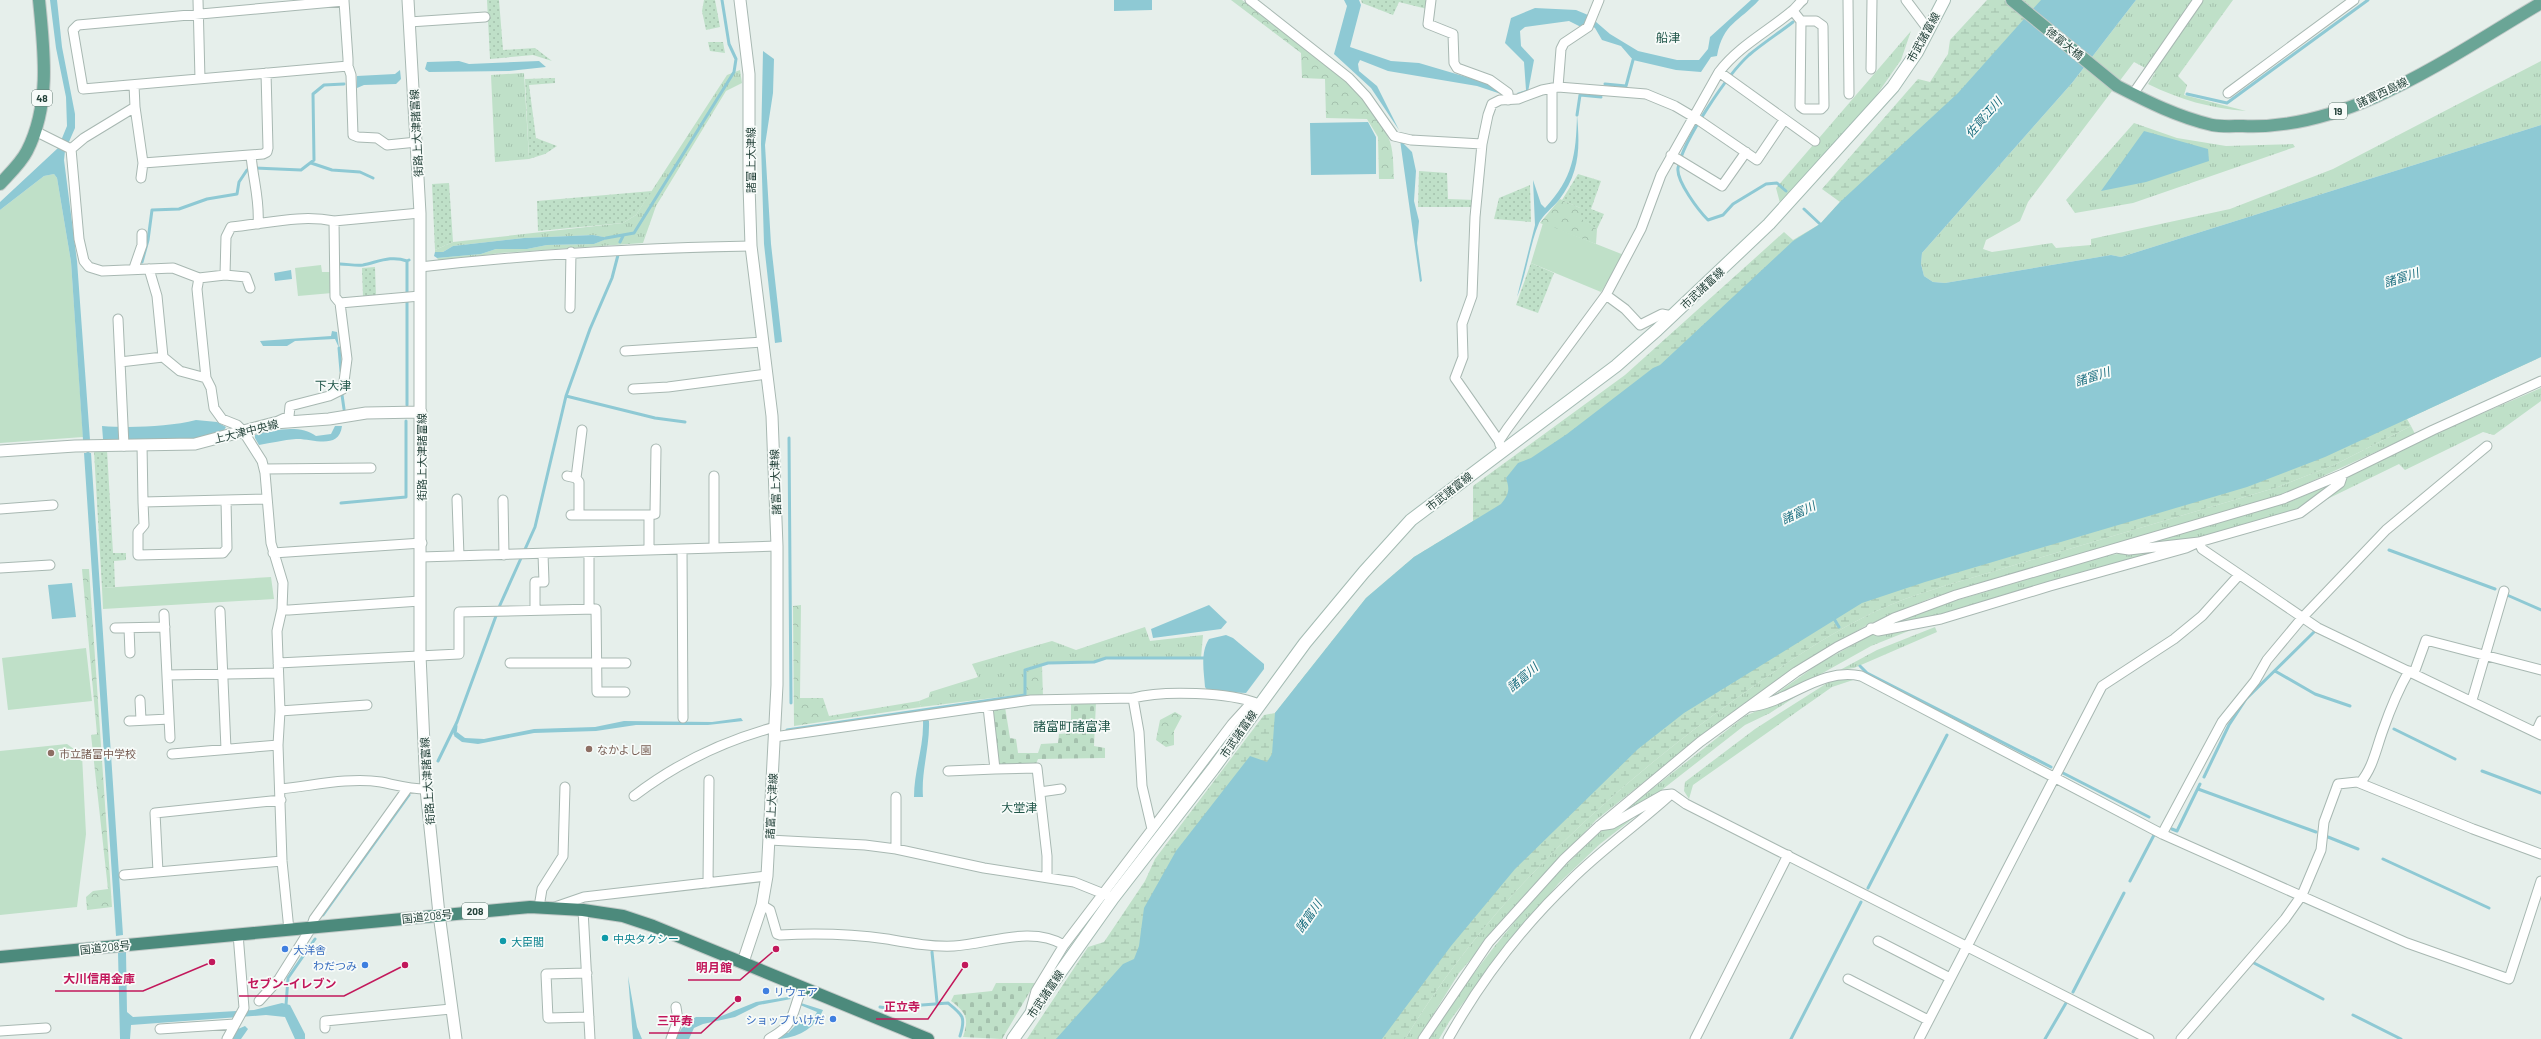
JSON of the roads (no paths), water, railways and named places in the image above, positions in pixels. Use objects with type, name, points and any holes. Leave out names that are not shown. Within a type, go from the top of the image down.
[{"type":"highway","name":"国道208号","points":[[0,957],[311,928],[439,914],[555,906],[623,916],[743,962],[928,1039]]},
{"type":"main road","name":"48","points":[[0,184],[27,152],[35,131],[45,83],[39,0]]},
{"type":"main road","name":"市武諸富線","points":[[1012,1039],[1028,1020],[1109,896],[1213,769],[1256,703],[1364,572],[1411,520],[1500,446],[1616,366],[1672,316],[1770,224],[1877,107],[1917,52],[1927,28],[1944,0]]},
{"type":"main road","name":"徳富大橋","points":[[2012,0],[2117,86]]},
{"type":"main road","name":"諸富西島線","points":[[2117,86],[2166,111],[2214,125],[2261,127],[2308,122],[2361,103],[2410,79],[2541,3]]},
{"type":"street","points":[[198,0],[200,79]]},
{"type":"street","name":"街路上大津諸富線","points":[[408,0],[420,213],[420,267],[411,298],[421,412],[422,543],[420,655],[426,789],[439,914],[456,1039]]},
{"type":"street","name":"諸富上大津線","points":[[740,0],[750,74],[749,184],[751,246],[772,416],[777,546],[775,732],[767,876],[762,905],[743,962]]},
{"type":"street","points":[[1250,0],[1349,78],[1366,96],[1394,136],[1411,140],[1482,144]]},
{"type":"street","points":[[1431,0],[1428,24],[1453,34],[1454,63],[1457,68],[1490,80],[1508,93],[1508,100]]},
{"type":"street","points":[[1552,138],[1555,87],[1561,49],[1564,43],[1588,27],[1599,0]]},
{"type":"street","points":[[1784,120],[1757,160],[1746,152],[1697,120],[1675,106],[1646,94],[1555,87],[1518,99],[1492,104],[1488,115],[1482,144],[1475,217],[1472,296],[1462,324],[1463,357],[1455,378],[1500,446],[1606,295],[1638,236],[1661,175],[1678,159],[1697,120],[1725,77],[1729,58],[1793,10],[1803,0]]},
{"type":"street","points":[[1848,0],[1849,94]]},
{"type":"street","points":[[1871,69],[1872,0]]},
{"type":"street","points":[[1906,0],[1927,28]]},
{"type":"street","points":[[2133,94],[2198,0]]},
{"type":"street","points":[[2228,93],[2354,0]]},
{"type":"street","points":[[348,66],[83,89],[73,30],[78,25],[344,1],[348,66],[351,75],[353,135],[358,138],[377,138],[387,145],[417,142]]},
{"type":"street","points":[[1793,10],[1801,21],[1800,106],[1804,109],[1821,109],[1824,106],[1823,26],[1816,21],[1801,21]]},
{"type":"street","points":[[409,22],[485,17]]},
{"type":"street","points":[[143,163],[251,156],[267,152],[266,73]]},
{"type":"street","points":[[1725,77],[1815,142]]},
{"type":"street","points":[[134,85],[135,107],[143,163],[141,178]]},
{"type":"street","points":[[71,150],[84,138],[135,107]]},
{"type":"street","points":[[35,131],[71,150]]},
{"type":"street","points":[[71,150],[79,239],[84,261],[89,267],[102,271],[134,268],[173,268],[199,278],[225,275],[246,277],[250,288]]},
{"type":"street","points":[[1678,159],[1722,186],[1746,152]]},
{"type":"street","points":[[251,156],[253,184],[260,202],[258,224]]},
{"type":"street","points":[[225,275],[226,237],[231,227],[281,220],[323,218],[334,220],[420,213]]},
{"type":"street","points":[[274,423],[289,416],[290,406],[329,396],[343,389],[347,358],[340,303],[335,297],[334,220]]},
{"type":"street","points":[[134,268],[142,245],[142,234]]},
{"type":"street","points":[[420,267],[571,252],[630,248],[751,246]]},
{"type":"street","points":[[570,308],[571,252]]},
{"type":"street","points":[[149,269],[157,296],[163,357],[180,371],[206,378]]},
{"type":"street","points":[[199,278],[197,289],[206,378],[211,388],[214,408],[222,419],[237,425],[243,431],[262,461],[273,553],[283,583],[282,609],[277,631],[280,711],[278,745],[282,861],[289,930]]},
{"type":"street","points":[[1606,295],[1625,309],[1640,325],[1662,314],[1672,316]]},
{"type":"street","points":[[340,303],[411,298]]},
{"type":"street","points":[[118,319],[124,446]]},
{"type":"street","points":[[625,351],[763,342]]},
{"type":"street","points":[[120,362],[163,357]]},
{"type":"street","points":[[633,389],[668,387],[767,374]]},
{"type":"street","points":[[1422,1039],[1489,942],[1564,859],[1598,827],[1700,742],[1796,672],[1871,628],[1949,597],[2283,499],[2343,474],[2433,430],[2541,381]]},
{"type":"street","name":"上大津中央線","points":[[0,451],[81,446],[195,444],[274,423],[329,419],[366,413],[421,412]]},
{"type":"street","points":[[582,430],[571,477],[579,482],[575,515],[655,514],[656,449]]},
{"type":"street","points":[[142,445],[144,525],[138,532],[138,555],[223,553],[228,548],[226,500]]},
{"type":"street","points":[[2162,834],[2222,722],[2255,681],[2267,660],[2302,618],[2386,530],[2488,446]]},
{"type":"street","points":[[264,469],[371,468]]},
{"type":"street","points":[[1871,628],[1878,631],[1941,619],[2050,586],[2186,548],[2199,542],[2300,513],[2340,483],[2343,474]]},
{"type":"street","points":[[714,476],[714,548]]},
{"type":"street","points":[[143,502],[267,499]]},
{"type":"street","points":[[457,499],[459,556]]},
{"type":"street","points":[[503,500],[504,555]]},
{"type":"street","points":[[0,509],[54,505]]},
{"type":"street","points":[[649,515],[649,550]]},
{"type":"street","points":[[2112,548],[2129,550],[2199,542]]},
{"type":"street","points":[[2199,542],[2202,549],[2302,618],[2472,700],[2538,734],[2541,721]]},
{"type":"street","points":[[273,553],[422,543]]},
{"type":"street","points":[[421,557],[777,546]]},
{"type":"street","points":[[682,549],[683,718]]},
{"type":"street","points":[[589,552],[589,609]]},
{"type":"street","points":[[535,610],[535,582],[544,582],[543,554]]},
{"type":"street","points":[[0,568],[50,564]]},
{"type":"street","points":[[1919,1039],[2102,686],[2174,639],[2202,616],[2240,575]]},
{"type":"street","points":[[2472,700],[2504,591]]},
{"type":"street","points":[[282,609],[289,610],[420,601]]},
{"type":"street","points":[[278,663],[459,654],[459,612],[596,609],[596,692],[625,692]]},
{"type":"street","points":[[220,611],[226,749]]},
{"type":"street","points":[[164,614],[170,738]]},
{"type":"street","points":[[116,628],[164,627]]},
{"type":"street","points":[[129,628],[130,653]]},
{"type":"street","points":[[2360,783],[2369,773],[2389,714],[2401,685],[2412,672],[2426,640],[2484,657],[2541,670]]},
{"type":"street","points":[[510,663],[626,663]]},
{"type":"street","points":[[167,675],[278,673]]},
{"type":"street","points":[[1749,707],[1765,705],[1834,674],[1848,673],[1861,676],[2162,834],[2239,870],[2302,895],[2407,943],[2509,979],[2541,881]]},
{"type":"street","points":[[634,796],[666,773],[701,753],[750,734],[988,707],[1031,700],[1133,698],[1147,694],[1194,694],[1256,703]]},
{"type":"street","points":[[1133,698],[1139,732],[1142,786],[1152,829]]},
{"type":"street","points":[[140,700],[141,720]]},
{"type":"street","points":[[1028,1020],[1036,991],[1064,945],[1109,896],[1152,829],[1232,724],[1256,703]]},
{"type":"street","points":[[280,711],[367,705]]},
{"type":"street","points":[[988,707],[995,769]]},
{"type":"street","points":[[128,721],[169,719]]},
{"type":"street","points":[[172,754],[278,745]]},
{"type":"street","points":[[948,771],[1038,768],[1047,856],[1047,876]]},
{"type":"street","points":[[708,883],[709,780]]},
{"type":"street","points":[[280,789],[340,782],[380,782],[407,789],[426,789]]},
{"type":"street","points":[[2181,1039],[2285,919],[2302,895],[2320,850],[2324,822],[2338,784],[2360,783],[2473,829],[2541,854]]},
{"type":"street","points":[[539,907],[542,889],[563,856],[565,787]]},
{"type":"street","points":[[259,1001],[279,979],[311,928],[314,919],[407,789]]},
{"type":"street","points":[[1040,792],[1061,789]]},
{"type":"street","points":[[1598,827],[1612,824],[1663,795],[1672,794],[1686,804],[2149,1039]]},
{"type":"street","points":[[1448,1039],[1500,961],[1531,922],[1598,855],[1641,822],[1672,794]]},
{"type":"street","points":[[896,797],[896,850]]},
{"type":"street","points":[[158,872],[155,813],[281,800]]},
{"type":"street","points":[[769,840],[865,845],[896,850],[984,868],[1047,876],[1074,882],[1109,896]]},
{"type":"street","points":[[1695,1039],[1788,856]]},
{"type":"street","points":[[124,875],[282,861]]},
{"type":"street","points":[[555,906],[584,897],[767,876]]},
{"type":"street","points":[[762,905],[770,910],[777,934],[780,935],[867,937],[931,946],[955,946],[1015,937],[1042,936],[1052,937],[1064,945]]},
{"type":"street","points":[[584,910],[590,1039]]},
{"type":"street","points":[[227,1039],[244,1008],[238,934]]},
{"type":"street","points":[[1878,941],[1950,978]]},
{"type":"street","points":[[587,973],[546,974],[548,1018],[589,1017]]},
{"type":"street","points":[[1848,979],[1928,1020]]},
{"type":"street","points":[[770,1039],[787,1026],[794,1011],[796,998],[804,988]]},
{"type":"street","points":[[671,1039],[678,1020],[676,1007]]},
{"type":"street","points":[[325,1028],[324,1021],[451,1009]]},
{"type":"street","points":[[160,1029],[235,1023]]},
{"type":"street","points":[[0,1031],[46,1028]]},
{"type":"water","points":[[50,0],[57,0],[62,47],[75,114],[75,128],[65,151],[64,160],[77,261],[90,440],[83,440],[71,262],[57,178],[54,174],[44,176],[0,210],[0,202],[58,148],[67,126],[66,97],[56,48]]},
{"type":"water","points":[[1114,0],[1152,0],[1152,10],[1114,11]]},
{"type":"water","points":[[1344,0],[1359,0],[1361,5],[1350,47],[1391,61],[1419,63],[1480,81],[1499,89],[1501,94],[1477,86],[1388,71],[1360,60],[1358,64],[1359,71],[1377,86],[1399,130],[1371,88],[1334,54],[1347,6]]},
{"type":"water","points":[[1751,0],[1759,0],[1733,24],[1723,36],[1717,56],[1711,57],[1701,72],[1676,70],[1633,60],[1621,46],[1602,40],[1595,28],[1587,23],[1581,27],[1569,21],[1525,27],[1520,31],[1521,46],[1534,60],[1528,92],[1518,95],[1517,93],[1526,90],[1524,62],[1505,43],[1511,18],[1535,8],[1576,10],[1588,15],[1610,34],[1638,51],[1677,60],[1699,60],[1708,49],[1710,37]]},
{"type":"water","points":[[2041,0],[2136,0],[2072,83],[1922,253],[1921,264],[1924,276],[1933,282],[1945,283],[2111,255],[2121,257],[2541,125],[2541,357],[2325,457],[2247,487],[1925,582],[1862,603],[1684,713],[1638,749],[1515,869],[1451,946],[1382,1039],[1056,1039],[1123,964],[1134,959],[1139,946],[1144,908],[1176,851],[1250,756],[1267,762],[1272,754],[1275,713],[1366,598],[1414,557],[1501,504],[1508,492],[1506,478],[1518,463],[1531,458],[1567,434],[1653,368],[1660,365],[1793,241],[1820,224],[1840,202],[1958,93]]},
{"type":"water","points":[[763,51],[774,59],[773,93],[765,145],[771,244],[782,342],[775,343],[764,244],[761,144]]},
{"type":"water","points":[[459,61],[469,64],[539,61],[546,67],[509,71],[429,72],[425,69],[427,62]]},
{"type":"water","points":[[400,70],[401,79],[396,84],[364,85],[357,88],[357,76],[395,74]]},
{"type":"water","points":[[1577,115],[1578,149],[1575,170],[1566,190],[1539,223],[1517,297],[1535,225],[1533,180],[1541,204],[1545,208],[1562,186],[1571,165],[1576,142]]},
{"type":"water","points":[[1368,122],[1376,137],[1376,174],[1311,175],[1310,123]]},
{"type":"water","points":[[2144,131],[2208,149],[2209,161],[2146,182],[2101,191]]},
{"type":"water","points":[[1400,140],[1412,152],[1416,171],[1414,201],[1419,221],[1417,243],[1422,281],[1420,282]]},
{"type":"water","points":[[593,235],[609,238],[594,244],[547,245],[527,249],[496,249],[481,254],[437,258],[434,256],[435,252],[443,252],[453,246],[524,238]]},
{"type":"water","points":[[291,270],[292,279],[275,281],[274,273]]},
{"type":"water","points":[[332,331],[337,332],[339,348],[335,339],[295,341],[287,346],[263,346],[260,341],[331,336]]},
{"type":"water","points":[[196,420],[217,422],[226,427],[223,432],[193,439],[103,439],[102,426],[149,426]]},
{"type":"water","points":[[335,426],[342,426],[340,434],[330,441],[324,442],[296,439],[259,445],[255,438],[255,435],[287,429],[302,430],[310,432],[316,436],[331,434]]},
{"type":"water","points":[[84,453],[91,453],[123,935],[116,936]]},
{"type":"water","points":[[72,583],[76,617],[52,619],[48,585]]},
{"type":"water","points":[[1209,605],[1227,622],[1221,629],[1153,638],[1151,629]]},
{"type":"water","points":[[1226,635],[1233,638],[1264,664],[1264,669],[1246,693],[1208,691],[1205,687],[1203,663],[1206,644],[1209,639]]},
{"type":"water","points":[[741,718],[743,721],[708,725],[636,725],[596,731],[534,733],[478,744],[462,742],[454,736],[457,732],[465,738],[484,739],[534,729],[595,727],[624,721],[712,722]]},
{"type":"water","points":[[927,719],[929,721],[929,731],[923,778],[923,797],[914,797],[914,787],[922,740],[923,721]]},
{"type":"water","points":[[118,952],[126,952],[127,1012],[133,1017],[254,1010],[282,1003],[290,1005],[305,1034],[305,1039],[295,1039],[285,1017],[266,1015],[131,1025],[130,1039],[120,1039]]},
{"type":"water","points":[[628,976],[637,1027],[642,1039],[633,1039]]},
{"type":"water","points":[[788,997],[791,999],[759,1005],[735,1017],[703,1024],[694,1028],[689,1039],[675,1039],[685,1023],[696,1017],[719,1017],[756,1002]]},
{"type":"water","points":[[801,1003],[823,1010],[820,1017],[804,1032],[783,1039],[775,1039],[784,1031],[788,1033],[799,1022],[813,1019],[817,1012],[800,1005]]},
{"type":"water","points":[[245,1026],[248,1029],[241,1039],[232,1039],[238,1029]]},
{"type":"waterway","points":[[606,238],[634,233],[734,72],[736,59],[729,44],[722,0]]},
{"type":"waterway","points":[[2187,94],[2227,103],[2368,0]]},
{"type":"waterway","points":[[1786,191],[1777,183],[1766,184],[1733,204],[1723,215],[1708,220],[1684,188],[1678,174],[1678,168],[1688,141],[1697,125],[1740,64],[1760,46],[1793,22]]},
{"type":"waterway","points":[[1605,84],[1626,86],[1633,60]]},
{"type":"waterway","points":[[255,168],[301,170],[314,160],[313,94],[324,85],[344,84]]},
{"type":"waterway","points":[[1577,115],[1580,95],[1601,97]]},
{"type":"waterway","points":[[311,163],[332,170],[360,172],[373,178]]},
{"type":"waterway","points":[[142,262],[148,240],[152,210],[179,209],[207,199],[237,194],[239,182],[247,170]]},
{"type":"waterway","points":[[1804,209],[1820,224]]},
{"type":"waterway","points":[[620,242],[623,236]]},
{"type":"waterway","points":[[438,761],[457,722],[500,605],[535,527],[566,396],[590,329],[612,278],[618,255]]},
{"type":"waterway","points":[[340,264],[363,265],[390,259],[401,259],[407,261]]},
{"type":"waterway","points":[[407,405],[407,261],[409,260]]},
{"type":"waterway","points":[[339,348],[341,371]]},
{"type":"waterway","points":[[342,395],[344,409]]},
{"type":"waterway","points":[[566,396],[655,418],[685,422]]},
{"type":"waterway","points":[[341,503],[406,497],[406,421]]},
{"type":"waterway","points":[[789,438],[791,703]]},
{"type":"waterway","points":[[87,440],[88,453]]},
{"type":"waterway","points":[[2389,550],[2495,589]]},
{"type":"waterway","points":[[2507,595],[2541,610]]},
{"type":"waterway","points":[[1833,617],[1839,627]]},
{"type":"waterway","points":[[2204,777],[2229,725],[2246,699],[2315,631]]},
{"type":"waterway","points":[[787,730],[1025,695],[1025,670],[1048,663],[1094,662],[1106,658],[1207,658]]},
{"type":"waterway","points":[[1860,666],[1867,673],[2051,767]]},
{"type":"waterway","points":[[2275,671],[2315,694],[2350,706]]},
{"type":"waterway","points":[[456,726],[455,734],[458,736]]},
{"type":"waterway","points":[[2394,729],[2455,759]]},
{"type":"waterway","points":[[1868,888],[1947,735]]},
{"type":"waterway","points":[[2482,771],[2541,793]]},
{"type":"waterway","points":[[2063,773],[2149,817]]},
{"type":"waterway","points":[[2172,829],[2177,831],[2200,784]]},
{"type":"waterway","points":[[2198,789],[2316,832]]},
{"type":"waterway","points":[[323,915],[409,795]]},
{"type":"waterway","points":[[2130,881],[2154,835]]},
{"type":"waterway","points":[[2328,837],[2358,849]]},
{"type":"waterway","points":[[2383,859],[2489,908]]},
{"type":"waterway","points":[[2073,992],[2124,893]]},
{"type":"waterway","points":[[1791,1039],[1861,902]]},
{"type":"waterway","points":[[286,1005],[288,978],[315,939]]},
{"type":"waterway","points":[[932,952],[937,1002]]},
{"type":"waterway","points":[[2254,963],[2323,999]]},
{"type":"waterway","points":[[909,1006],[948,1003],[962,1017],[963,1025],[960,1036]]},
{"type":"waterway","points":[[2045,1039],[2066,1003]]},
{"type":"waterway","points":[[880,1007],[893,1009]]},
{"type":"waterway","points":[[2353,1015],[2401,1039]]},
{"type":"place","name":"なかよし園","points":[[589,749]]},
{"type":"place","name":"市立諸富中学校","points":[[51,753]]},
{"type":"place","name":"中央タクシー","points":[[605,938]]},
{"type":"place","name":"大臣閣","points":[[503,941]]},
{"type":"place","name":"大洋舎","points":[[285,949]]},
{"type":"place","name":"明月館","points":[[776,949]]},
{"type":"place","name":"大川信用金庫","points":[[212,962]]},
{"type":"place","name":"わだつみ","points":[[365,965]]},
{"type":"place","name":"セブン-イレブン","points":[[405,965]]},
{"type":"place","name":"正立寺","points":[[965,965]]},
{"type":"place","name":"リウェア","points":[[766,991]]},
{"type":"place","name":"三平寿","points":[[738,999]]},
{"type":"place","name":"ショップ いけだ","points":[[833,1019]]},
{"type":"district","name":"船津","points":[[1668,37]]},
{"type":"district","name":"下大津","points":[[333,385]]},
{"type":"district","name":"諸富町諸富津","points":[[1072,726]]},
{"type":"district","name":"大堂津","points":[[1019,807]]},
{"type":"water label","name":"佐賀江川","points":[[1983,117]]},
{"type":"water label","name":"諸富川","points":[[2401,277]]},
{"type":"water label","name":"諸富川","points":[[2092,376]]},
{"type":"water label","name":"諸富川","points":[[1798,512]]},
{"type":"water label","name":"諸富川","points":[[1522,677]]},
{"type":"water label","name":"諸富川","points":[[1308,916]]}]
